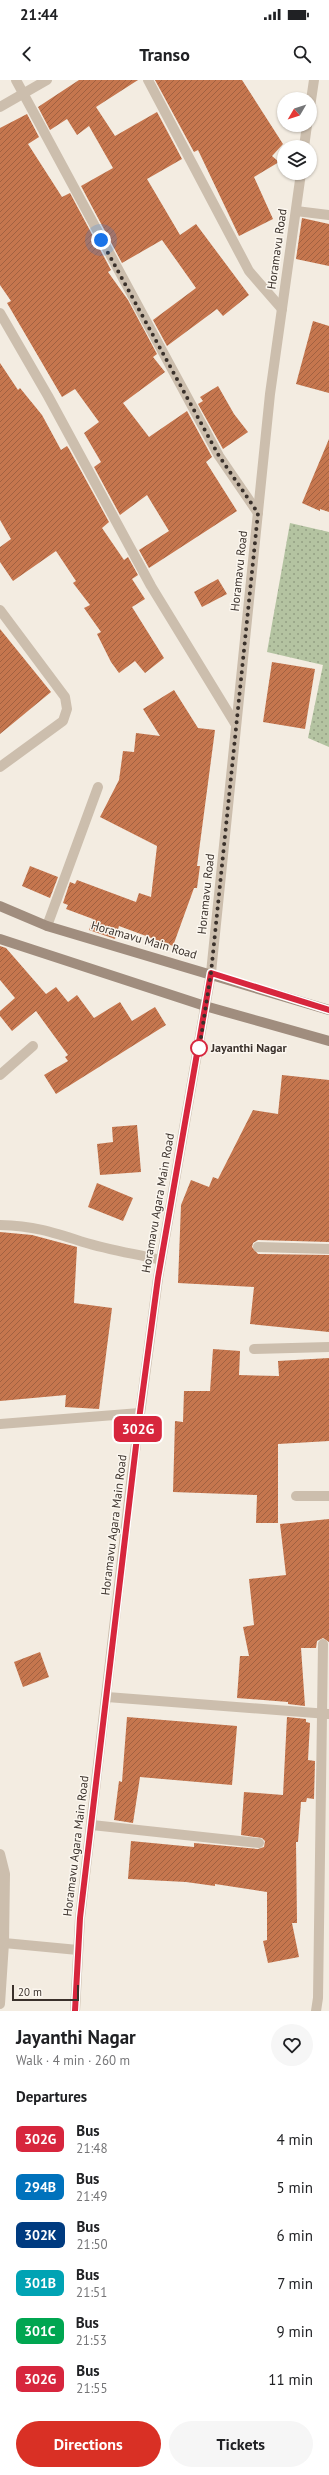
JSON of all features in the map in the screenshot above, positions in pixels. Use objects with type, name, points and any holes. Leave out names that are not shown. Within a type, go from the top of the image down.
[{"type":"main road","name":"Horamavu Main Road","points":[[0,906],[47,926],[211,973],[329,1010]]},
{"type":"main road","points":[[0,940],[205,1006],[329,1042]]},
{"type":"street","points":[[16,80],[219,456],[258,513]]},
{"type":"street","points":[[0,107],[48,80]]},
{"type":"street","points":[[148,80],[249,271],[282,309]]},
{"type":"street","points":[[312,92],[314,80]]},
{"type":"street","name":"Horamavu Road","points":[[211,973],[270,394],[300,180]]},
{"type":"street","points":[[296,211],[329,215]]},
{"type":"street","points":[[0,312],[48,396],[151,586],[236,725]]},
{"type":"street","points":[[0,610],[65,696],[67,709],[63,721],[0,767]]},
{"type":"street","points":[[47,926],[98,786]]},
{"type":"street","name":"Horamavu Agara Main Road","points":[[76,2011],[80,1918],[140,1412],[161,1260],[211,973]]},
{"type":"street","points":[[0,1075],[33,1046]]},
{"type":"street","points":[[0,1226],[35,1228],[58,1233],[91,1244],[161,1260]]},
{"type":"street","points":[[258,1247],[329,1249]]},
{"type":"street","points":[[254,1350],[329,1347]]},
{"type":"street","points":[[0,1424],[140,1412]]},
{"type":"street","points":[[296,1496],[329,1496]]},
{"type":"street","points":[[316,2011],[318,1998],[326,1714],[323,1644]]},
{"type":"street","points":[[107,1697],[326,1714]]},
{"type":"street","points":[[92,1825],[259,1844]]},
{"type":"street","points":[[0,1854],[6,1874],[0,2004]]},
{"type":"street","points":[[4,1943],[78,1950]]},
{"type":"green space","points":[[290,523],[329,532],[329,747],[308,738],[323,665],[267,652]]},
{"type":"building","points":[[79,80],[138,80],[96,107],[115,136],[157,112],[182,159],[147,179],[180,235],[196,224],[249,295],[223,316],[217,309],[167,346],[153,320],[196,288],[162,240],[122,263],[81,186],[113,168],[89,126],[77,135],[67,119],[50,130],[38,107]]},
{"type":"building","points":[[155,80],[242,80],[280,140],[277,140],[277,151],[272,156],[277,160],[277,163],[254,177],[273,219],[239,236],[198,150],[194,152]]},
{"type":"building","points":[[27,114],[39,137],[28,144],[62,197],[70,193],[111,270],[108,272],[128,300],[157,354],[153,357],[165,372],[123,403],[149,437],[187,411],[212,457],[206,462],[237,511],[149,568],[139,550],[169,531],[147,495],[120,515],[94,467],[101,462],[84,433],[99,422],[75,389],[62,397],[7,303],[11,301],[0,285],[0,128]]},
{"type":"building","points":[[302,218],[329,224],[329,266],[296,259]]},
{"type":"building","points":[[313,321],[329,326],[329,393],[296,384]]},
{"type":"building","points":[[0,363],[18,390],[20,388],[42,415],[61,450],[67,446],[69,449],[109,522],[102,528],[124,560],[128,557],[138,575],[132,579],[145,599],[132,607],[164,658],[145,673],[135,661],[119,673],[111,662],[97,634],[101,632],[84,608],[90,605],[73,583],[76,581],[56,551],[13,581],[0,562],[0,547],[11,539],[0,520]]},
{"type":"building","points":[[218,386],[234,414],[248,432],[223,449],[198,404],[203,401],[200,397]]},
{"type":"building","points":[[329,439],[329,512],[320,509],[320,511],[302,503]]},
{"type":"building","points":[[218,579],[227,594],[202,607],[194,592]]},
{"type":"building","points":[[0,629],[51,692],[0,734]]},
{"type":"building","points":[[272,662],[315,669],[305,729],[263,722]]},
{"type":"building","points":[[174,690],[198,728],[215,730],[197,866],[200,866],[197,888],[194,888],[173,946],[119,926],[115,939],[89,930],[93,919],[66,909],[68,905],[63,903],[70,882],[75,884],[77,880],[136,902],[139,893],[151,897],[157,846],[100,817],[119,780],[123,751],[134,752],[136,733],[160,736],[143,709]]},
{"type":"building","points":[[30,866],[58,877],[50,898],[22,886]]},
{"type":"building","points":[[0,946],[6,948],[46,994],[56,987],[68,1002],[77,995],[94,1018],[120,1002],[132,1021],[155,1007],[166,1025],[56,1094],[44,1075],[68,1061],[65,1057],[68,1055],[36,1011],[12,1031],[0,1016],[0,1011],[15,998],[0,980]]},
{"type":"building","points":[[282,1075],[329,1080],[329,1242],[258,1240],[253,1243],[252,1247],[258,1254],[329,1255],[329,1332],[250,1324],[254,1287],[178,1283],[181,1205],[191,1180],[209,1187],[213,1177],[218,1179],[253,1110],[278,1114]]},
{"type":"building","points":[[137,1125],[141,1172],[100,1175],[97,1144],[113,1142],[112,1127]]},
{"type":"building","points":[[97,1183],[133,1198],[123,1221],[88,1207]]},
{"type":"building","points":[[0,1232],[32,1235],[77,1247],[74,1303],[112,1308],[99,1409],[65,1407],[66,1395],[0,1401]]},
{"type":"building","points":[[213,1349],[240,1351],[239,1375],[279,1376],[278,1361],[329,1358],[329,1441],[278,1444],[278,1523],[256,1523],[257,1495],[173,1492],[175,1421],[183,1422],[184,1391],[210,1391]]},
{"type":"building","points":[[329,1519],[329,1642],[323,1638],[317,1641],[316,1648],[301,1648],[305,1706],[288,1704],[288,1702],[237,1698],[240,1656],[249,1656],[243,1627],[254,1625],[249,1579],[286,1575],[280,1524]]},
{"type":"building","points":[[40,1652],[49,1677],[23,1687],[14,1662]]},
{"type":"building","points":[[127,1717],[237,1726],[232,1785],[140,1777],[133,1823],[114,1820],[119,1781],[122,1782]]},
{"type":"building","points":[[287,1717],[306,1719],[306,1722],[310,1723],[308,1760],[315,1761],[314,1799],[307,1798],[306,1802],[301,1802],[298,1842],[296,1842],[297,1923],[292,1923],[299,1957],[268,1963],[263,1941],[267,1940],[267,1892],[215,1884],[215,1886],[186,1882],[128,1879],[131,1841],[194,1847],[194,1843],[258,1849],[264,1847],[265,1841],[262,1838],[241,1835],[244,1792],[283,1795]]},
{"type":"bus line","name":"302G","points":[[75,2011],[80,1918],[96,1797],[140,1412],[158,1278],[199,1050],[211,973],[329,1010]]},
{"type":"place","name":"Jayanthi Nagar","points":[[199,1048]]},
{"type":"route","points":[[101,240],[219,456],[258,513],[211,973],[199,1050],[199,1048]]}]
